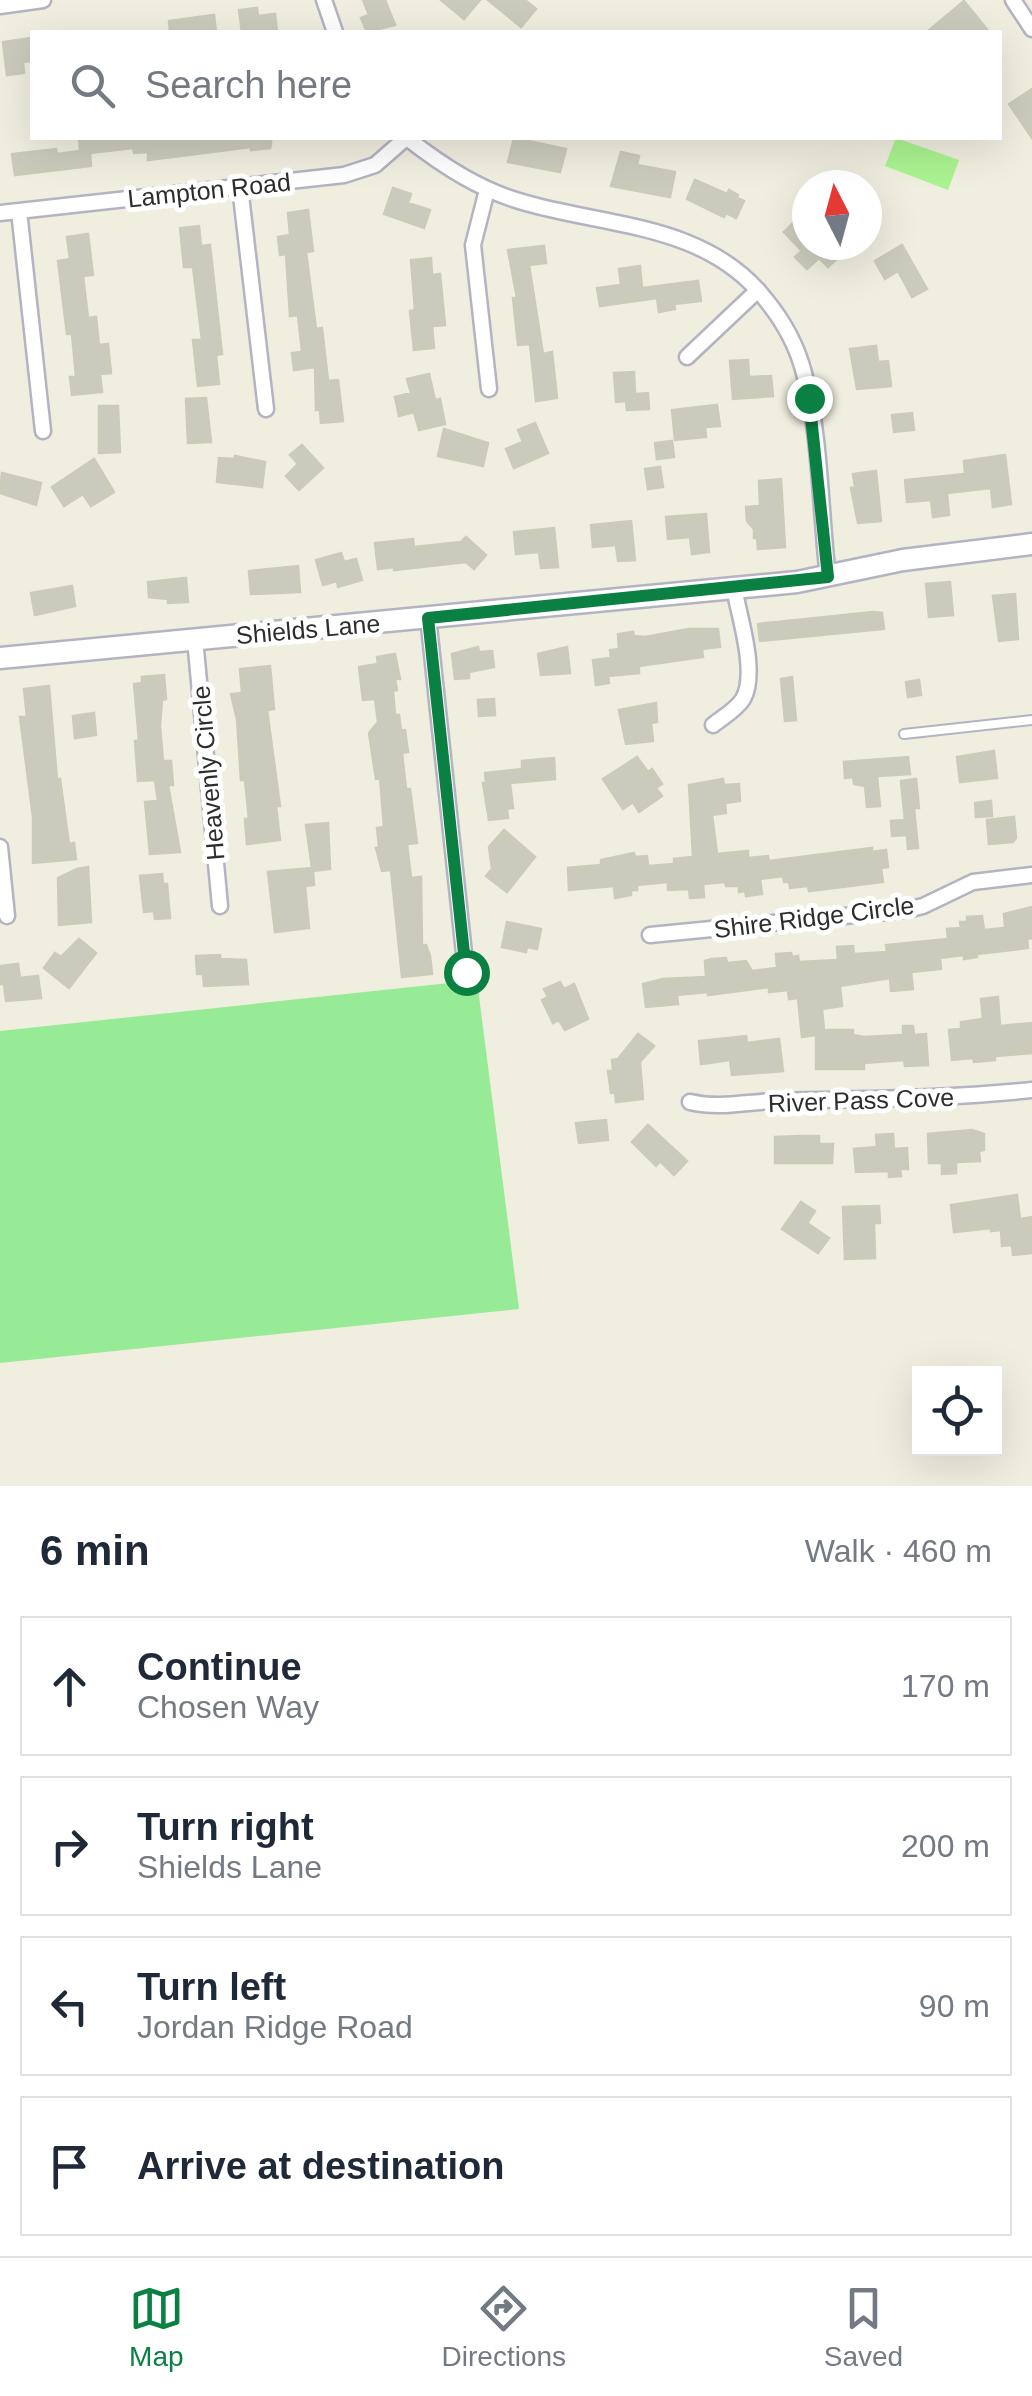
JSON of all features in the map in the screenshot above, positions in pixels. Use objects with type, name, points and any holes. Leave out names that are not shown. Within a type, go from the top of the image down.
[{"type":"main road","name":"Shields Lane","points":[[0,658],[734,588],[828,577],[903,560],[1032,544]]},
{"type":"street","points":[[0,6],[43,0]]},
{"type":"street","points":[[324,0],[333,30]]},
{"type":"street","points":[[1012,0],[1032,29]]},
{"type":"street","name":"Lampton Road","points":[[0,213],[360,172],[405,140]]},
{"type":"street","points":[[410,140],[487,190],[523,203],[686,240],[737,269],[758,290],[782,320],[804,371],[828,577]]},
{"type":"street","points":[[240,187],[266,410]]},
{"type":"street","points":[[487,190],[473,245],[489,389]]},
{"type":"street","points":[[19,211],[43,431]]},
{"type":"street","points":[[687,357],[758,290]]},
{"type":"street","points":[[712,725],[736,707],[747,688],[747,654],[734,588]]},
{"type":"street","points":[[428,618],[466,972]]},
{"type":"street","name":"Heavenly Circle","points":[[196,640],[220,906]]},
{"type":"street","points":[[0,846],[7,916]]},
{"type":"street","name":"Shire Ridge Circle","points":[[650,935],[914,908],[973,882],[1032,875]]},
{"type":"street","name":"River Pass Cove","points":[[690,1102],[720,1107],[777,1101],[911,1100],[1032,1090]]},
{"type":"lane","points":[[904,734],[1032,720]]},
{"type":"green space","points":[[895,140],[959,160],[948,190],[885,166]]},
{"type":"green space","points":[[477,980],[519,1309],[0,1363],[0,1031]]},
{"type":"building","points":[[363,0],[385,0],[395,25],[366,30],[361,18],[369,15]]},
{"type":"building","points":[[441,0],[480,0],[464,19]]},
{"type":"building","points":[[488,0],[525,0],[536,9],[521,27]]},
{"type":"building","points":[[964,1],[987,30],[929,30]]},
{"type":"building","points":[[257,8],[258,16],[275,14],[277,30],[242,30],[239,10]]},
{"type":"building","points":[[214,15],[216,30],[170,30],[169,21]]},
{"type":"building","points":[[30,38],[30,61],[23,62],[24,73],[7,75],[3,42]]},
{"type":"building","points":[[1032,89],[1032,138],[1009,104]]},
{"type":"building","points":[[79,140],[271,140],[270,148],[148,160],[148,152],[134,153],[133,148],[90,153],[91,166],[15,175],[12,154],[56,149],[57,154],[80,151]]},
{"type":"building","points":[[514,140],[566,149],[560,172],[508,162]]},
{"type":"building","points":[[621,152],[639,156],[637,165],[675,172],[670,197],[611,186]]},
{"type":"building","points":[[695,180],[738,195],[744,201],[736,218],[726,213],[724,217],[687,199]]},
{"type":"building","points":[[393,188],[411,194],[408,203],[430,210],[424,228],[384,214]]},
{"type":"building","points":[[308,210],[313,251],[306,252],[316,329],[322,328],[328,381],[338,380],[343,421],[321,423],[320,410],[316,410],[315,367],[294,370],[292,353],[302,352],[298,315],[290,316],[286,254],[280,255],[278,237],[290,235],[288,213]]},
{"type":"building","points":[[792,224],[792,240],[784,232]]},
{"type":"building","points":[[199,226],[201,246],[210,245],[222,354],[216,355],[219,384],[198,386],[193,340],[202,340],[193,267],[184,267],[180,228]]},
{"type":"building","points":[[88,234],[93,275],[83,276],[88,318],[96,317],[99,345],[108,344],[111,373],[100,374],[102,392],[72,395],[70,377],[76,377],[72,334],[67,334],[58,261],[70,259],[67,237]]},
{"type":"building","points":[[902,245],[927,289],[912,297],[898,271],[885,279],[875,261]]},
{"type":"building","points":[[544,246],[546,263],[529,265],[543,354],[552,352],[557,398],[536,401],[530,344],[518,345],[513,298],[517,298],[508,250]]},
{"type":"building","points":[[431,258],[432,275],[440,274],[445,325],[432,326],[434,348],[414,350],[411,260]]},
{"type":"building","points":[[798,260],[817,260],[807,269]]},
{"type":"building","points":[[640,266],[642,288],[698,281],[701,301],[674,304],[675,309],[659,312],[657,298],[600,306],[597,288],[621,285],[619,269]]},
{"type":"building","points":[[876,346],[878,362],[888,361],[891,386],[857,389],[850,349]]},
{"type":"building","points":[[748,360],[749,377],[771,376],[773,396],[733,399],[730,361]]},
{"type":"building","points":[[634,372],[635,394],[648,393],[649,409],[627,410],[626,401],[616,402],[614,373]]},
{"type":"building","points":[[429,374],[445,424],[419,430],[414,412],[399,416],[395,397],[411,393],[407,379]]},
{"type":"building","points":[[206,398],[211,442],[188,443],[186,399]]},
{"type":"building","points":[[717,405],[720,426],[705,427],[706,437],[675,440],[672,410]]},
{"type":"building","points":[[99,406],[118,406],[120,452],[99,453]]},
{"type":"building","points":[[912,413],[914,430],[894,432],[892,415]]},
{"type":"building","points":[[535,423],[548,453],[514,468],[506,449],[523,442],[518,430]]},
{"type":"building","points":[[444,429],[488,443],[483,466],[438,456]]},
{"type":"building","points":[[672,441],[674,457],[657,459],[655,443]]},
{"type":"building","points":[[302,445],[323,468],[299,490],[286,476],[298,464],[290,455]]},
{"type":"building","points":[[1005,455],[1011,504],[993,507],[991,488],[947,493],[949,515],[933,517],[931,500],[907,502],[905,480],[965,474],[964,461]]},
{"type":"building","points":[[235,456],[265,462],[262,487],[217,482],[219,458]]},
{"type":"building","points":[[94,459],[114,492],[91,506],[83,494],[64,506],[52,487]]},
{"type":"building","points":[[660,467],[663,487],[648,489],[645,469]]},
{"type":"building","points":[[876,471],[881,521],[858,523],[851,488],[855,487],[853,474]]},
{"type":"building","points":[[2,473],[41,483],[36,505],[0,493]]},
{"type":"building","points":[[781,479],[785,547],[758,549],[746,507],[760,506],[759,481]]},
{"type":"building","points":[[706,514],[709,552],[692,554],[690,537],[668,539],[666,517]]},
{"type":"building","points":[[631,521],[635,560],[618,561],[616,545],[593,547],[591,525]]},
{"type":"building","points":[[554,528],[558,567],[541,568],[539,552],[516,554],[514,532]]},
{"type":"building","points":[[466,537],[486,555],[474,569],[466,562],[378,569],[375,543],[413,539],[414,547],[461,542]]},
{"type":"building","points":[[341,553],[344,562],[356,559],[362,580],[338,587],[337,581],[323,585],[316,560]]},
{"type":"building","points":[[298,566],[300,592],[251,594],[249,571]]},
{"type":"building","points":[[186,578],[188,602],[168,603],[168,599],[149,597],[148,582]]},
{"type":"building","points":[[950,582],[953,615],[929,617],[926,584]]},
{"type":"building","points":[[72,586],[75,606],[35,615],[31,593]]},
{"type":"building","points":[[1015,594],[1018,639],[999,641],[993,596]]},
{"type":"building","points":[[882,613],[884,629],[760,641],[758,624]]},
{"type":"building","points":[[689,629],[718,629],[720,647],[702,649],[703,657],[639,666],[639,673],[608,676],[609,683],[596,685],[593,660],[611,658],[610,650],[619,649],[618,634],[633,632],[634,636],[645,637]]},
{"type":"building","points":[[478,647],[479,652],[492,651],[494,667],[469,672],[469,678],[455,679],[452,654]]},
{"type":"building","points":[[567,647],[570,673],[541,675],[538,654]]},
{"type":"building","points":[[395,654],[400,679],[395,679],[397,690],[393,691],[395,715],[399,715],[401,731],[405,730],[408,752],[402,753],[417,843],[407,844],[411,878],[421,877],[422,946],[426,945],[430,956],[432,974],[402,977],[391,870],[382,871],[376,848],[377,828],[384,827],[380,778],[376,779],[369,733],[378,722],[375,699],[363,700],[359,667],[378,664],[377,657]]},
{"type":"building","points":[[270,666],[274,709],[267,710],[280,806],[276,806],[280,840],[247,844],[245,780],[241,780],[237,719],[231,694],[242,693],[240,669]]},
{"type":"building","points":[[164,675],[166,699],[162,700],[160,726],[163,761],[171,761],[173,785],[168,785],[180,852],[150,854],[145,802],[158,801],[155,780],[138,781],[134,684],[142,683],[142,677]]},
{"type":"building","points":[[792,677],[796,720],[785,721],[781,679]]},
{"type":"building","points":[[919,680],[921,695],[908,697],[906,682]]},
{"type":"building","points":[[49,686],[57,779],[69,844],[74,843],[76,859],[33,863],[33,817],[20,717],[27,717],[24,689]]},
{"type":"building","points":[[494,699],[495,715],[479,716],[478,700]]},
{"type":"building","points":[[656,703],[657,722],[651,723],[653,741],[626,744],[619,710]]},
{"type":"building","points":[[94,713],[96,735],[75,738],[73,716]]},
{"type":"building","points":[[994,751],[997,778],[960,782],[957,757]]},
{"type":"building","points":[[637,757],[662,784],[656,788],[662,796],[639,812],[633,802],[623,809],[603,779]]},
{"type":"building","points":[[908,757],[910,774],[877,776],[880,806],[867,807],[865,786],[854,784],[853,777],[845,778],[844,762]]},
{"type":"building","points":[[554,758],[555,779],[510,783],[513,808],[507,809],[508,818],[489,820],[485,773],[522,769],[522,761]]},
{"type":"building","points":[[723,779],[724,785],[739,784],[740,801],[725,803],[726,813],[712,815],[717,854],[748,851],[748,858],[768,856],[769,861],[872,848],[872,852],[886,850],[888,867],[881,868],[883,882],[809,891],[808,886],[790,888],[783,876],[760,879],[762,894],[746,896],[745,891],[739,892],[739,886],[726,886],[725,882],[703,884],[704,897],[690,898],[689,889],[668,890],[668,882],[637,885],[631,895],[615,898],[614,886],[569,890],[568,868],[601,865],[601,860],[634,853],[635,857],[647,856],[648,866],[674,864],[674,859],[693,857],[689,785]]},
{"type":"building","points":[[916,779],[918,848],[908,849],[907,835],[892,836],[891,821],[905,820],[901,781]]},
{"type":"building","points":[[991,801],[992,816],[976,817],[975,803]]},
{"type":"building","points":[[1014,817],[1013,842],[989,844],[987,820]]},
{"type":"building","points":[[328,823],[330,869],[313,871],[314,885],[305,886],[309,928],[275,932],[268,872],[312,868],[306,825]]},
{"type":"building","points":[[504,830],[535,857],[507,892],[486,876],[492,869],[489,847]]},
{"type":"building","points":[[88,867],[91,922],[59,925],[58,878]]},
{"type":"building","points":[[162,874],[163,884],[167,884],[170,918],[155,919],[154,911],[144,912],[140,876]]},
{"type":"building","points":[[1032,907],[1032,938],[1027,939],[1028,948],[964,959],[964,955],[940,958],[941,969],[911,972],[913,989],[891,991],[890,978],[840,986],[842,1006],[822,1009],[824,1030],[853,1030],[853,1035],[864,1037],[903,1035],[903,1026],[913,1026],[914,1035],[926,1034],[928,1065],[905,1066],[904,1060],[864,1063],[864,1069],[816,1069],[816,1035],[802,1037],[798,998],[789,999],[788,990],[769,992],[769,987],[677,995],[678,1004],[646,1007],[643,984],[706,977],[705,961],[712,959],[726,958],[727,963],[746,961],[752,971],[777,968],[776,954],[791,953],[792,957],[798,956],[799,962],[838,960],[837,947],[853,946],[854,954],[887,952],[886,945],[948,939],[947,929],[961,928],[960,922],[967,922],[967,917],[982,916],[984,930],[1005,928],[1004,914]]},
{"type":"building","points":[[507,922],[541,929],[537,949],[527,947],[526,952],[502,947]]},
{"type":"building","points":[[79,939],[96,953],[69,988],[44,968],[55,953],[61,957]]},
{"type":"building","points":[[220,955],[220,959],[246,960],[248,984],[204,986],[203,974],[197,974],[196,956]]},
{"type":"building","points":[[18,964],[20,978],[38,976],[41,998],[6,1001],[4,984],[0,984],[0,966]]},
{"type":"building","points":[[560,982],[564,989],[574,984],[588,1019],[565,1030],[559,1020],[553,1023],[542,1000],[548,997],[544,989]]},
{"type":"building","points":[[998,997],[1000,1026],[1032,1023],[1032,1053],[974,1062],[973,1058],[952,1060],[949,1030],[961,1029],[961,1022],[983,1019],[981,999]]},
{"type":"building","points":[[638,1034],[654,1046],[640,1062],[643,1099],[616,1102],[608,1071],[613,1071],[612,1060],[618,1059]]},
{"type":"building","points":[[746,1036],[747,1043],[779,1039],[783,1071],[732,1075],[730,1060],[701,1064],[699,1041]]},
{"type":"building","points":[[606,1120],[608,1140],[579,1143],[576,1123]]},
{"type":"building","points":[[648,1125],[687,1161],[674,1175],[660,1161],[656,1166],[632,1142]]},
{"type":"building","points":[[972,1130],[984,1134],[980,1161],[956,1162],[956,1173],[942,1174],[942,1163],[929,1163],[928,1134]]},
{"type":"building","points":[[893,1134],[894,1149],[907,1148],[908,1169],[900,1169],[901,1176],[889,1177],[889,1171],[856,1172],[854,1149],[877,1147],[876,1135]]},
{"type":"building","points":[[819,1136],[819,1144],[833,1144],[832,1163],[775,1163],[775,1137]]},
{"type":"building","points":[[1017,1195],[1020,1219],[1032,1217],[1032,1253],[1013,1255],[1012,1245],[1002,1246],[1001,1230],[954,1232],[951,1205]]},
{"type":"building","points":[[801,1202],[815,1211],[807,1223],[829,1238],[818,1253],[782,1229]]},
{"type":"building","points":[[879,1206],[880,1223],[874,1223],[875,1258],[845,1259],[843,1207]]},
{"type":"route","points":[[466,972],[428,618],[828,577],[809,398]]}]
